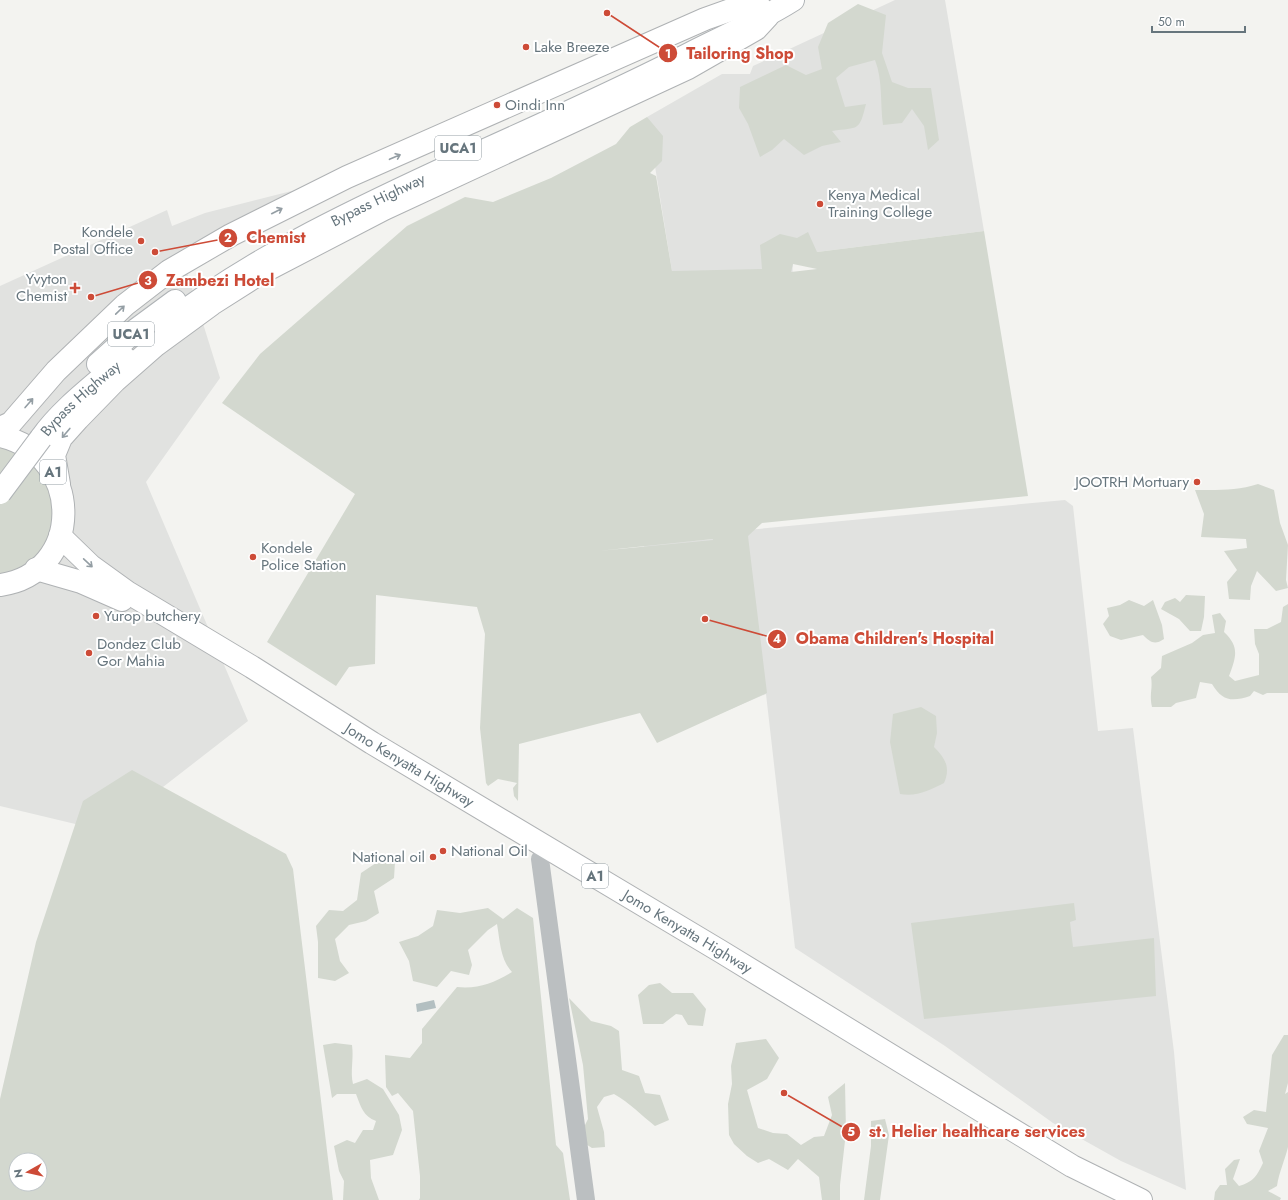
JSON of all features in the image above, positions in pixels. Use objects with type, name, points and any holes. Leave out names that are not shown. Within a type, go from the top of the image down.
[{"type":"main road","name":"Bypass Highway","points":[[0,476],[31,432],[79,380],[137,329],[190,290],[249,259],[678,60],[785,0]]},
{"type":"main road","name":"Bypass Highway","points":[[0,493],[47,429],[144,342],[249,259],[344,201],[672,47],[794,0]]},
{"type":"main road","points":[[0,428],[11,423],[56,371],[125,305],[169,270],[231,235],[347,177],[705,19],[739,8],[764,12],[756,29],[688,68],[384,209],[259,274],[212,304],[156,345],[115,381],[61,438],[54,455],[59,484]]},
{"type":"main road","name":"A1","points":[[0,436],[13,439],[28,446],[41,456],[51,469],[59,484],[63,501],[64,518],[60,536],[46,560],[23,579],[0,585]]},
{"type":"main road","name":"Jomo Kenyatta Highway","points":[[60,536],[91,566],[127,592],[252,667],[372,743],[714,947],[1072,1166],[1141,1200]]},
{"type":"main road","name":"Jomo Kenyatta Highway","points":[[36,569],[81,582],[121,599],[540,859],[708,957],[958,1110],[1068,1173],[1123,1200]]},
{"type":"street","points":[[540,859],[586,1200]]},
{"type":"shaded area","name":"Kenya Medical Training College","points":[[895,0],[945,0],[984,231],[793,255],[790,362],[672,271],[647,117],[722,74],[750,74],[753,66]]},
{"type":"shaded area","points":[[858,4],[886,15],[882,53],[892,82],[908,88],[931,88],[939,140],[928,150],[924,126],[912,109],[902,123],[883,125],[880,84],[878,68],[875,60],[849,67],[836,78],[845,107],[866,104],[859,124],[853,128],[832,131],[841,142],[822,146],[804,155],[784,139],[772,150],[760,157],[748,124],[739,108],[740,87],[786,65],[806,75],[822,69],[818,47],[828,23]]},
{"type":"shaded area","points":[[647,117],[663,136],[662,161],[650,173],[656,176],[672,271],[762,269],[760,245],[780,234],[797,238],[808,232],[817,252],[984,231],[1028,496],[762,523],[748,536],[767,693],[657,743],[640,713],[519,744],[518,801],[514,796],[513,788],[517,783],[498,779],[488,786],[486,783],[480,728],[485,634],[477,607],[376,595],[375,664],[349,667],[336,686],[267,642],[355,494],[222,403],[260,354],[407,226],[465,197],[493,202],[551,178],[616,144],[630,127]],"holes":[[[793,264],[817,269],[791,272]],[[713,539],[713,540],[598,551]]]},
{"type":"shaded area","points":[[335,180],[185,266],[220,378],[146,482],[248,721],[163,787],[113,833],[0,806],[0,286],[167,210],[172,226],[205,213]]},
{"type":"shaded area","points":[[0,441],[38,459],[59,499],[51,547],[0,581]]},
{"type":"shaded area","points":[[1258,484],[1274,490],[1280,523],[1288,545],[1286,580],[1288,588],[1276,591],[1257,571],[1251,586],[1250,600],[1229,599],[1227,582],[1237,570],[1224,551],[1247,548],[1246,539],[1201,537],[1204,514],[1195,490],[1235,489]]},
{"type":"shaded area","points":[[1065,500],[1073,506],[1098,731],[1133,728],[1174,1052],[1186,1190],[1121,1161],[1053,1123],[945,1046],[795,948],[766,694],[666,737],[644,545],[747,536],[747,530]]},
{"type":"shaded area","points":[[1186,595],[1205,596],[1204,617],[1201,631],[1190,631],[1179,619],[1161,609],[1165,602],[1175,598],[1180,602]]},
{"type":"shaded area","points":[[1129,600],[1144,606],[1153,600],[1162,625],[1164,639],[1158,642],[1153,642],[1148,640],[1143,635],[1121,640],[1110,636],[1103,624],[1109,616],[1107,608],[1120,605]]},
{"type":"shaded area","points":[[1288,604],[1288,693],[1267,693],[1263,695],[1254,691],[1250,696],[1238,699],[1228,699],[1220,694],[1212,684],[1200,682],[1196,698],[1176,703],[1171,707],[1152,707],[1151,677],[1161,668],[1162,656],[1192,643],[1203,635],[1215,633],[1212,615],[1220,613],[1226,621],[1224,632],[1233,643],[1235,658],[1229,676],[1235,681],[1259,675],[1259,654],[1255,644],[1254,629],[1267,629],[1281,622],[1283,607]]},
{"type":"shaded area","points":[[921,707],[936,716],[937,733],[934,747],[946,763],[946,777],[944,783],[918,794],[900,794],[890,742],[893,714]]},
{"type":"shaded area","points":[[132,770],[286,854],[293,869],[333,1200],[0,1200],[0,1099],[36,942],[83,801]]},
{"type":"shaded area","points":[[395,862],[394,878],[374,891],[379,913],[366,921],[349,925],[335,939],[340,961],[349,973],[335,981],[318,978],[318,942],[316,926],[329,910],[343,911],[357,900],[361,873],[376,863]]},
{"type":"shaded area","points":[[1074,903],[1076,920],[1070,922],[1073,947],[1154,938],[1156,996],[924,1019],[911,923]]},
{"type":"shaded area","points":[[488,908],[503,919],[517,908],[533,918],[556,1145],[563,1153],[570,1200],[419,1200],[420,1176],[413,1111],[398,1093],[392,1096],[386,1087],[385,1055],[410,1058],[422,1043],[422,1029],[457,987],[479,986],[512,972],[503,956],[497,924],[488,930],[468,950],[472,965],[469,975],[451,971],[437,987],[413,981],[409,961],[399,942],[418,936],[433,926],[437,910],[460,913]]},
{"type":"shaded area","points":[[660,983],[672,993],[693,993],[706,1009],[703,1026],[688,1025],[682,1015],[676,1014],[663,1024],[643,1024],[638,995],[649,985]]},
{"type":"shaded area","points":[[569,998],[591,1021],[611,1026],[619,1031],[622,1070],[639,1076],[645,1093],[660,1095],[669,1120],[655,1126],[614,1094],[604,1097],[597,1107],[604,1132],[605,1147],[592,1148],[578,1139],[588,1119],[583,1065]]},
{"type":"shaded area","points":[[434,1000],[436,1008],[417,1012],[416,1004]]},
{"type":"shaded area","points":[[1284,1035],[1288,1035],[1288,1083],[1285,1094],[1288,1092],[1288,1147],[1277,1186],[1268,1191],[1281,1198],[1280,1200],[1214,1200],[1215,1192],[1220,1185],[1227,1185],[1225,1169],[1234,1160],[1240,1159],[1233,1179],[1239,1186],[1248,1183],[1254,1178],[1259,1172],[1263,1163],[1259,1151],[1268,1128],[1247,1124],[1243,1117],[1254,1110],[1266,1112],[1272,1055]]},
{"type":"shaded area","points":[[766,1039],[779,1058],[767,1079],[747,1090],[758,1128],[773,1133],[787,1134],[801,1145],[814,1137],[824,1136],[832,1115],[828,1097],[845,1083],[846,1132],[840,1185],[840,1200],[822,1200],[819,1177],[798,1159],[788,1170],[769,1159],[758,1163],[747,1156],[734,1144],[729,1135],[728,1104],[732,1084],[731,1066],[736,1043]]},
{"type":"shaded area","points":[[335,1043],[352,1045],[353,1084],[367,1079],[383,1089],[399,1115],[402,1130],[393,1155],[370,1160],[371,1178],[379,1200],[343,1200],[344,1181],[339,1171],[334,1146],[347,1140],[355,1143],[363,1130],[373,1130],[376,1121],[365,1114],[356,1094],[337,1094],[332,1098],[323,1045]]},
{"type":"shaded area","points":[[885,1119],[889,1135],[880,1200],[864,1200],[871,1146],[871,1121]]},
{"type":"place","name":"Tailoring Shop","points":[[607,13]]},
{"type":"place","name":"Lake Breeze","points":[[526,47]]},
{"type":"place","name":"Oindi Inn","points":[[497,105]]},
{"type":"place","name":"Kenya Medical Training College","points":[[820,204]]},
{"type":"place","name":"Kondele Postal Office","points":[[141,241]]},
{"type":"place","name":"Chemist","points":[[155,252]]},
{"type":"place","name":"Yvyton Chemist","points":[[75,288]]},
{"type":"place","name":"Zambezi Hotel","points":[[91,297]]},
{"type":"place","name":"JOOTRH Mortuary","points":[[1197,482]]},
{"type":"place","name":"Kondele Police Station","points":[[253,557]]},
{"type":"place","name":"Yurop butchery","points":[[96,616]]},
{"type":"place","name":"Obama Children's Hospital","points":[[705,619]]},
{"type":"place","name":"Dondez Club Gor Mahia","points":[[89,653]]},
{"type":"place","name":"National Oil","points":[[443,851]]},
{"type":"place","name":"National oil","points":[[433,857]]},
{"type":"place","name":"st. Helier healthcare services","points":[[784,1093]]}]
